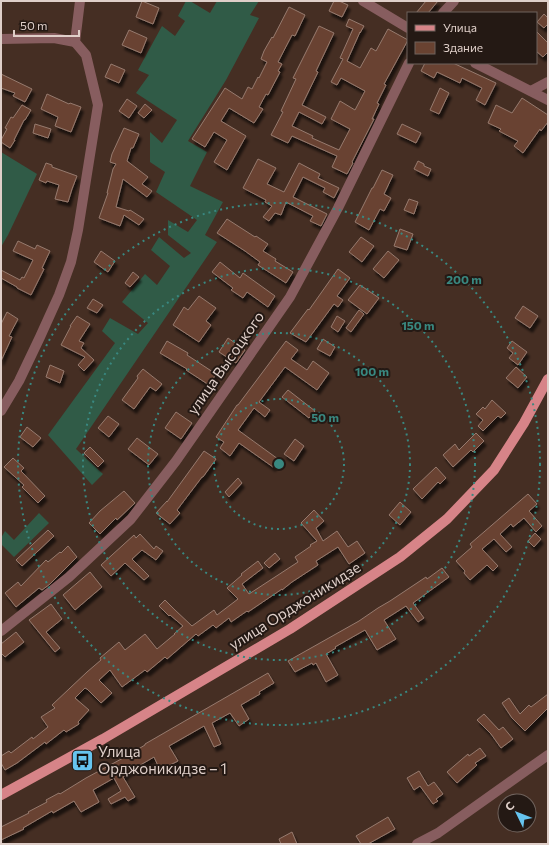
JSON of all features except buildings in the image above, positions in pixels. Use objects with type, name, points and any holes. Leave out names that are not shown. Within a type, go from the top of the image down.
[{"type":"main road","name":"улица Орджоникидзе","points":[[1,795],[103,739],[290,629],[400,557],[447,519],[494,470],[524,423],[548,378]]},
{"type":"street","points":[[75,42],[80,1]]},
{"type":"street","points":[[364,1],[407,27]]},
{"type":"street","points":[[444,12],[454,1]]},
{"type":"street","points":[[1,38],[54,38],[75,42],[86,55],[98,105],[78,230],[71,262],[40,337],[19,381],[1,411]]},
{"type":"street","name":"улица Высоцкого","points":[[1,630],[69,577],[131,519],[176,461],[290,298],[338,208],[409,64]]},
{"type":"street","points":[[477,64],[548,100]]},
{"type":"street","points":[[531,91],[548,82]]},
{"type":"street","points":[[417,844],[438,833],[548,755]]},
{"type":"green space","points":[[186,1],[190,1],[210,13],[217,1],[259,1],[250,15],[259,18],[226,80],[188,141],[207,152],[190,186],[223,202],[205,235],[217,242],[76,449],[103,474],[92,485],[48,435],[115,343],[102,331],[110,318],[138,334],[148,323],[122,302],[145,274],[157,285],[170,266],[151,250],[159,237],[184,258],[191,253],[168,235],[168,220],[188,232],[197,220],[156,192],[165,172],[150,162],[150,132],[162,143],[177,120],[136,93],[149,75],[138,70],[162,26],[175,36],[185,21],[178,16]]},
{"type":"green space","points":[[1,152],[37,174],[1,247]]},
{"type":"green space","points":[[39,513],[49,523],[14,557],[1,544],[1,538],[5,531],[14,540]]},
{"type":"place","name":"Улица Орджоникидзе – 1","points":[[82,761]]}]
